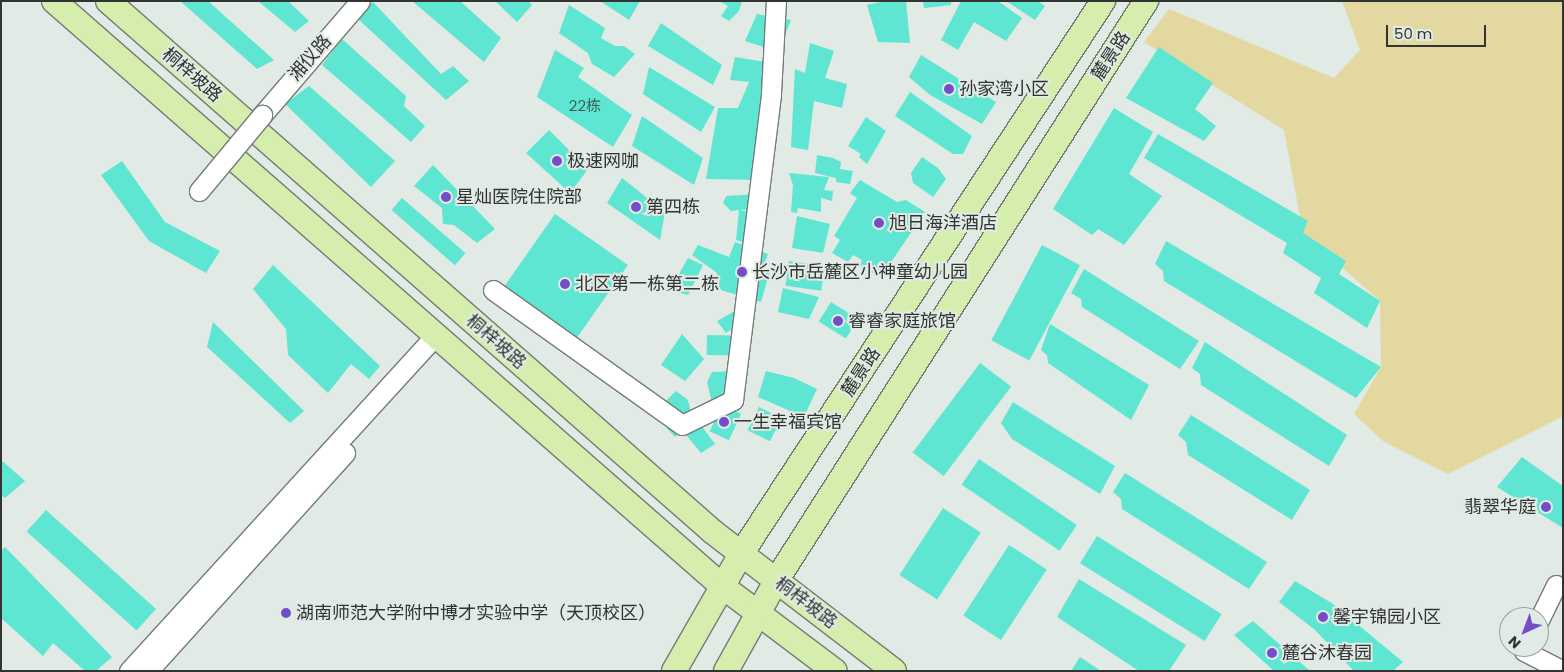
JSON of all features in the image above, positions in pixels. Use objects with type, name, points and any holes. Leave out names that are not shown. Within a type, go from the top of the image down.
[{"type":"main road","name":"桐梓坡路","points":[[54,1],[722,586],[835,671]]},
{"type":"main road","name":"桐梓坡路","points":[[108,1],[741,554],[894,671]]},
{"type":"main road","name":"麓景路","points":[[674,671],[741,554],[1103,1]]},
{"type":"main road","name":"麓景路","points":[[726,671],[760,614],[776,581],[1146,1]]},
{"type":"street","name":"湘仪路","points":[[199,191],[360,1]]},
{"type":"street","points":[[493,290],[682,425],[733,400],[771,93],[776,1]]},
{"type":"street","points":[[129,671],[441,339]]},
{"type":"street","points":[[148,671],[441,339]]},
{"type":"street","points":[[1547,607],[1561,582]]},
{"type":"street","points":[[1537,657],[1563,671]]},
{"type":"shaded area","points":[[1342,1],[1563,1],[1563,416],[1448,474],[1383,441],[1354,414],[1381,367],[1380,301],[1303,233],[1284,130],[1144,42],[1169,9],[1334,78],[1360,50]]},
{"type":"building","points":[[180,1],[208,1],[274,60],[257,69]]},
{"type":"building","points":[[258,1],[288,1],[309,21],[295,32]]},
{"type":"building","points":[[412,1],[460,1],[501,38],[484,62]]},
{"type":"building","points":[[495,1],[528,1],[532,5],[517,22]]},
{"type":"building","points":[[600,1],[640,1],[629,20]]},
{"type":"building","points":[[719,1],[742,1],[739,11],[729,21],[721,16],[728,6]]},
{"type":"building","points":[[885,1],[906,1],[910,43],[878,42],[867,5]]},
{"type":"building","points":[[923,1],[951,1],[951,5],[924,8]]},
{"type":"building","points":[[961,1],[998,1],[1022,18],[1006,41],[974,22],[958,50],[941,40]]},
{"type":"building","points":[[1006,1],[1038,1],[1045,6],[1035,20]]},
{"type":"building","points":[[373,2],[441,74],[453,66],[469,81],[446,100],[358,19]]},
{"type":"building","points":[[569,5],[605,28],[601,38],[615,46],[624,46],[635,54],[614,77],[592,64],[588,53],[559,33]]},
{"type":"building","points":[[757,14],[791,20],[778,52],[745,41]]},
{"type":"building","points":[[661,23],[722,65],[713,85],[648,46]]},
{"type":"building","points":[[342,39],[406,96],[404,106],[425,126],[411,142],[322,65]]},
{"type":"building","points":[[810,43],[834,51],[825,78],[847,84],[842,108],[814,101],[808,150],[791,147],[795,69],[805,73]]},
{"type":"building","points":[[1159,47],[1213,83],[1195,109],[1216,126],[1204,141],[1126,98]]},
{"type":"building","points":[[555,50],[584,68],[578,77],[632,115],[613,147],[537,97]]},
{"type":"building","name":"孙家湾小区","points":[[921,55],[996,102],[982,124],[930,95],[909,77]]},
{"type":"building","points":[[735,57],[777,64],[768,180],[706,179],[718,108],[738,108],[749,82],[730,80]]},
{"type":"building","points":[[649,67],[715,107],[701,132],[643,94]]},
{"type":"building","points":[[309,86],[395,161],[371,187],[285,104]]},
{"type":"building","points":[[910,92],[972,136],[963,154],[953,154],[895,116]]},
{"type":"building","points":[[1114,108],[1153,132],[1129,174],[1162,196],[1124,245],[1098,229],[1092,235],[1053,209]]},
{"type":"building","points":[[642,116],[703,158],[694,185],[632,146]]},
{"type":"building","points":[[866,117],[886,131],[867,164],[859,157],[861,154],[848,146]]},
{"type":"building","name":"极速网咖","points":[[549,130],[588,169],[570,193],[526,153]]},
{"type":"building","points":[[1158,134],[1308,221],[1303,233],[1346,261],[1339,274],[1380,301],[1367,328],[1314,293],[1321,278],[1283,253],[1287,243],[1144,158]]},
{"type":"building","points":[[817,155],[833,158],[841,162],[840,169],[853,171],[850,184],[836,182],[836,178],[815,173]]},
{"type":"building","points":[[922,157],[938,168],[946,179],[933,197],[913,183],[911,173]]},
{"type":"building","points":[[122,161],[165,222],[220,251],[206,273],[149,241],[101,175]]},
{"type":"building","name":"星灿医院住院部","points":[[433,165],[495,229],[477,243],[454,225],[443,224],[442,208],[414,186]]},
{"type":"building","points":[[789,173],[829,177],[824,190],[833,191],[832,201],[821,198],[821,212],[798,208],[797,213],[791,212],[793,185]]},
{"type":"building","name":"第四栋","points":[[622,178],[665,212],[660,240],[607,203]]},
{"type":"building","name":"旭日海洋酒店","points":[[860,180],[897,202],[906,200],[925,212],[881,277],[860,266],[862,260],[853,255],[848,262],[832,253],[840,240],[834,236],[857,198],[850,193]]},
{"type":"building","points":[[759,194],[760,209],[740,210],[766,216],[758,247],[736,240],[739,210],[731,211],[723,203],[726,196]]},
{"type":"building","points":[[402,198],[465,253],[455,265],[392,210]]},
{"type":"building","name":"北区第一栋第二栋","points":[[555,214],[628,265],[569,349],[496,298]]},
{"type":"building","points":[[797,216],[830,224],[823,253],[792,248]]},
{"type":"building","points":[[1166,241],[1381,367],[1356,398],[1164,281],[1163,271],[1155,264]]},
{"type":"building","name":"长沙市岳麓区小神童幼儿园","points":[[735,242],[768,254],[763,268],[770,271],[761,302],[714,288],[717,273],[692,255],[698,245],[729,257]]},
{"type":"building","points":[[1042,245],[1080,265],[1029,361],[991,340]]},
{"type":"building","points":[[688,258],[703,265],[688,295],[670,290]]},
{"type":"building","points":[[789,261],[825,266],[821,291],[786,286]]},
{"type":"building","points":[[273,265],[380,366],[369,379],[351,364],[328,393],[288,355],[286,329],[253,289]]},
{"type":"building","points":[[1084,269],[1199,341],[1180,369],[1082,307],[1081,299],[1071,293]]},
{"type":"building","points":[[783,288],[819,297],[809,319],[778,312]]},
{"type":"building","name":"睿睿家庭旅馆","points":[[831,302],[858,319],[846,338],[819,322]]},
{"type":"building","points":[[742,307],[753,324],[737,333],[733,328],[726,333],[717,321]]},
{"type":"building","points":[[213,322],[304,411],[290,423],[207,347]]},
{"type":"building","points":[[1050,324],[1149,385],[1131,420],[1048,363],[1047,355],[1041,350]]},
{"type":"building","points":[[682,334],[704,359],[685,381],[661,365]]},
{"type":"building","points":[[707,335],[749,336],[749,356],[707,355]]},
{"type":"building","points":[[1205,342],[1347,435],[1329,466],[1201,385],[1200,374],[1192,368]]},
{"type":"building","points":[[980,363],[1011,386],[944,476],[913,452]]},
{"type":"building","points":[[737,371],[738,401],[712,403],[707,382],[712,372]]},
{"type":"building","points":[[766,371],[794,378],[817,389],[804,417],[758,397]]},
{"type":"building","points":[[676,391],[688,400],[691,412],[715,444],[701,453],[682,430],[675,437],[653,413]]},
{"type":"building","points":[[1013,402],[1115,466],[1100,494],[1012,439],[1001,423]]},
{"type":"building","name":"一生幸福宾馆","points":[[722,405],[741,414],[729,440],[710,431]]},
{"type":"building","points":[[759,407],[781,418],[770,441],[748,430]]},
{"type":"building","points":[[1191,415],[1310,490],[1292,520],[1188,455],[1186,442],[1178,435]]},
{"type":"building","name":"翡翠华庭","points":[[1522,457],[1563,486],[1563,528],[1497,487]]},
{"type":"building","points":[[979,459],[1077,525],[1059,551],[962,485]]},
{"type":"building","points":[[1,460],[25,481],[5,498],[1,495]]},
{"type":"building","points":[[1125,473],[1267,562],[1249,589],[1122,509],[1121,499],[1113,492]]},
{"type":"building","points":[[943,508],[981,533],[937,600],[899,575]]},
{"type":"building","points":[[46,510],[156,609],[137,631],[27,532]]},
{"type":"building","points":[[1097,536],[1222,614],[1205,641],[1080,563]]},
{"type":"building","points":[[1009,545],[1047,570],[1001,640],[963,615]]},
{"type":"building","points":[[5,547],[112,657],[96,671],[85,671],[53,643],[43,656],[1,618],[1,551]]},
{"type":"building","points":[[1079,579],[1186,645],[1169,671],[1139,671],[1057,617]]},
{"type":"building","name":"馨宇锦园小区","points":[[1295,581],[1333,604],[1403,662],[1393,671],[1354,671],[1315,630],[1279,602]]},
{"type":"building","name":"麓谷沐春园","points":[[1253,621],[1310,671],[1274,671],[1234,635]]},
{"type":"building","points":[[1080,657],[1101,671],[1071,671]]},
{"type":"place","name":"孙家湾小区","points":[[949,89]]},
{"type":"place","name":"极速网咖","points":[[557,161]]},
{"type":"place","name":"星灿医院住院部","points":[[446,197]]},
{"type":"place","name":"第四栋","points":[[636,207]]},
{"type":"place","name":"旭日海洋酒店","points":[[879,223]]},
{"type":"place","name":"长沙市岳麓区小神童幼儿园","points":[[742,272]]},
{"type":"place","name":"北区第一栋第二栋","points":[[565,284]]},
{"type":"place","name":"睿睿家庭旅馆","points":[[838,321]]},
{"type":"place","name":"一生幸福宾馆","points":[[724,422]]},
{"type":"place","name":"翡翠华庭","points":[[1546,507]]},
{"type":"place","name":"湖南师范大学附中博才实验中学（天顶校区）","points":[[286,613]]},
{"type":"place","name":"馨宇锦园小区","points":[[1323,617]]},
{"type":"place","name":"麓谷沐春园","points":[[1272,653]]}]
